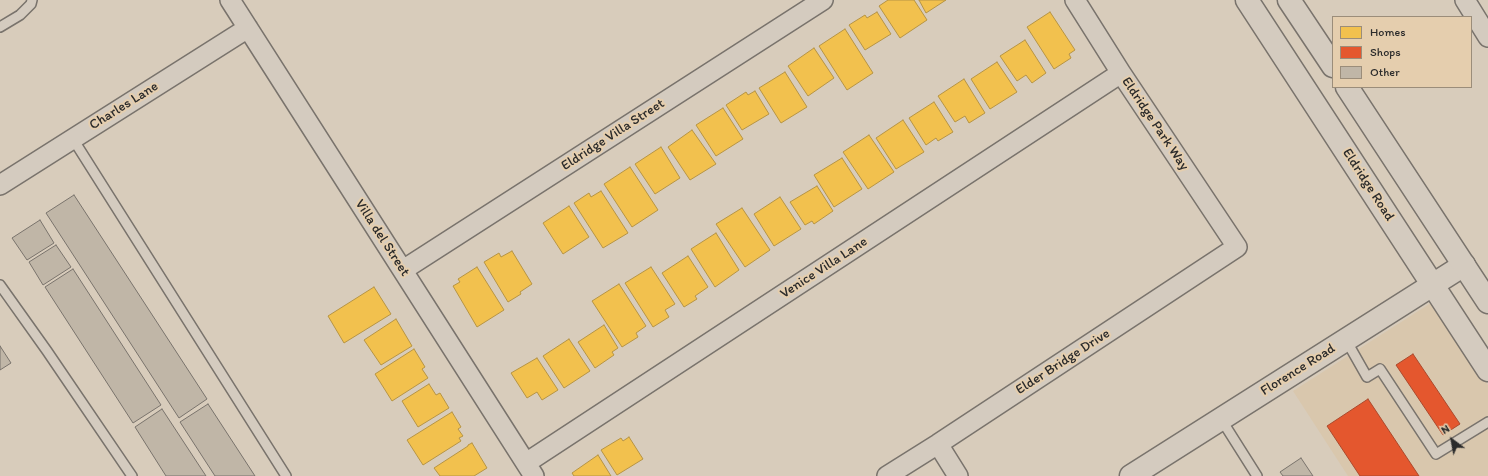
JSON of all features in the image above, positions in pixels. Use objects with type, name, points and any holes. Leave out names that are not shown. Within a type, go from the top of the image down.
[{"type":"main road","name":"Eldridge Road","points":[[1247,0],[1488,370]]},
{"type":"main road","points":[[1289,0],[1332,64]]},
{"type":"main road","points":[[1348,88],[1488,302]]},
{"type":"main road","name":"Florence Road","points":[[1131,476],[1464,265]]},
{"type":"street","name":"Villa del Street","points":[[230,0],[530,469]]},
{"type":"street","name":"Eldridge Villa Street","points":[[402,270],[823,0]]},
{"type":"street","name":"Eldridge Park Way","points":[[1075,0],[1121,73],[1238,247]]},
{"type":"street","points":[[1465,0],[1488,36]]},
{"type":"street","name":"Charles Lane","points":[[0,185],[248,28]]},
{"type":"street","name":"Venice Villa Lane","points":[[530,469],[1121,73]]},
{"type":"street","name":"Elder Bridge Drive","points":[[888,476],[1238,247]]},
{"type":"street","points":[[938,444],[958,476]]},
{"type":"lane","points":[[0,27],[20,15],[31,4],[32,0]]},
{"type":"lane","points":[[73,139],[286,476]]},
{"type":"lane","points":[[0,285],[132,476]]},
{"type":"lane","points":[[1346,340],[1367,377],[1380,369],[1436,454],[1488,422]]},
{"type":"lane","points":[[1221,419],[1257,476]]},
{"type":"shaded area","points":[[1434,301],[1488,385],[1488,476],[1348,476],[1293,391]]},
{"type":"building: Homes","points":[[888,0],[914,0],[927,20],[900,38],[879,6]]},
{"type":"building: Homes","points":[[919,0],[946,0],[926,13]]},
{"type":"building: Homes","points":[[877,12],[891,34],[865,50],[849,25],[865,15],[867,18]]},
{"type":"building: Homes","points":[[1050,12],[1075,50],[1069,54],[1071,58],[1054,69],[1027,27]]},
{"type":"building: Homes","points":[[845,29],[873,73],[847,90],[819,46]]},
{"type":"building: Homes","points":[[1025,40],[1046,73],[1032,83],[1026,75],[1017,81],[1000,56]]},
{"type":"building: Homes","points":[[814,48],[834,78],[808,96],[788,66]]},
{"type":"building: Homes","points":[[997,62],[1017,92],[990,109],[971,79]]},
{"type":"building: Homes","points":[[785,72],[807,107],[781,123],[759,88]]},
{"type":"building: Homes","points":[[964,79],[985,113],[969,123],[965,116],[955,122],[938,96]]},
{"type":"building: Homes","points":[[755,91],[769,114],[742,130],[726,105],[746,92],[748,95]]},
{"type":"building: Homes","points":[[934,102],[953,132],[938,141],[936,138],[926,145],[909,118]]},
{"type":"building: Homes","points":[[723,108],[743,139],[716,156],[696,125]]},
{"type":"building: Homes","points":[[903,120],[924,152],[896,169],[876,138]]},
{"type":"building: Homes","points":[[692,130],[716,164],[690,180],[668,147]]},
{"type":"building: Homes","points":[[869,135],[894,172],[868,189],[843,152]]},
{"type":"building: Homes","points":[[661,147],[680,178],[655,194],[635,164]]},
{"type":"building: Homes","points":[[842,158],[862,189],[834,207],[814,175]]},
{"type":"building: Homes","points":[[630,167],[658,210],[632,227],[604,184]]},
{"type":"building: Homes","points":[[817,186],[833,211],[814,224],[812,221],[805,225],[790,202]]},
{"type":"building: Homes","points":[[601,191],[628,233],[603,248],[574,203],[589,193],[591,197]]},
{"type":"building: Homes","points":[[780,197],[801,229],[774,246],[754,214]]},
{"type":"building: Homes","points":[[569,206],[589,237],[563,254],[543,223]]},
{"type":"building: Homes","points":[[742,208],[770,250],[745,267],[716,224]]},
{"type":"building: Homes","points":[[716,233],[739,270],[715,287],[691,249]]},
{"type":"building: Homes","points":[[512,251],[532,284],[520,292],[521,294],[508,302],[484,262],[499,253],[501,257]]},
{"type":"building: Homes","points":[[688,256],[708,287],[695,296],[697,299],[684,307],[662,273]]},
{"type":"building: Homes","points":[[477,267],[504,310],[477,327],[453,286],[460,282],[458,279]]},
{"type":"building: Homes","points":[[651,267],[675,304],[665,310],[669,317],[653,327],[625,283]]},
{"type":"building: Homes","points":[[619,284],[646,326],[636,333],[638,337],[622,347],[592,301]]},
{"type":"building: Homes","points":[[374,287],[391,314],[344,343],[328,316]]},
{"type":"building: Homes","points":[[396,319],[412,346],[381,365],[364,340]]},
{"type":"building: Homes","points":[[604,325],[618,348],[612,352],[614,355],[595,368],[578,342]]},
{"type":"building: Homes","points":[[569,339],[590,371],[564,388],[543,356]]},
{"type":"building: Homes","points":[[414,349],[425,367],[422,369],[428,378],[392,401],[375,374]]},
{"type":"building: Homes","points":[[537,358],[558,390],[542,400],[537,392],[527,398],[511,373]]},
{"type":"building: Homes","points":[[429,384],[436,395],[440,393],[449,408],[418,427],[402,401]]},
{"type":"building: Homes","points":[[452,412],[461,427],[458,429],[463,436],[459,438],[461,441],[423,465],[407,440]]},
{"type":"building: Homes","points":[[629,437],[643,459],[617,475],[601,450],[621,438],[623,441]]},
{"type":"building: Homes","points":[[472,443],[487,468],[474,476],[440,476],[434,468]]},
{"type":"building: Homes","points":[[598,455],[611,476],[574,476],[572,473]]},
{"type":"building: Shops","points":[[1413,354],[1460,424],[1443,435],[1396,365]]},
{"type":"building: Shops","points":[[1368,399],[1419,476],[1360,476],[1327,426]]},
{"type":"building: Other","points":[[74,195],[207,399],[179,418],[46,213]]},
{"type":"building: Other","points":[[40,220],[54,243],[27,260],[12,238]]},
{"type":"building: Other","points":[[56,245],[71,267],[43,285],[29,262]]},
{"type":"building: Other","points":[[73,269],[161,405],[133,423],[45,287]]},
{"type":"building: Other","points":[[0,346],[11,363],[0,370]]},
{"type":"building: Other","points":[[208,404],[255,476],[215,476],[180,422]]},
{"type":"building: Other","points":[[162,409],[206,476],[166,476],[135,427]]},
{"type":"building: Other","points":[[1301,458],[1313,476],[1283,476],[1280,472]]}]
